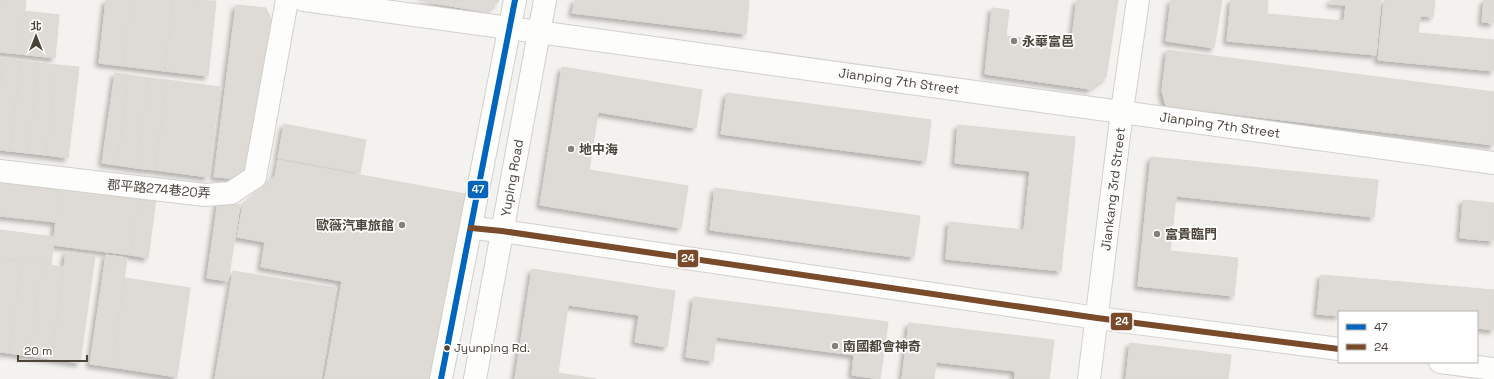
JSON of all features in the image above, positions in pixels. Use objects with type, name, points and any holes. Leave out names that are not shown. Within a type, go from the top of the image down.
[{"type":"street","name":"郡平路274巷20弄","points":[[0,171],[205,195],[231,193],[254,177],[287,0]]},
{"type":"street","name":"Jianping 7th Street","points":[[304,0],[1494,163]]},
{"type":"street","points":[[442,379],[515,0]]},
{"type":"street","name":"Yuping Road","points":[[475,379],[545,0]]},
{"type":"street","name":"Jiankang 3rd Street","points":[[1090,379],[1122,112],[1138,0]]},
{"type":"street","points":[[471,228],[502,231],[1097,318],[1338,349]]},
{"type":"street","points":[[1448,363],[1494,369]]},
{"type":"building","points":[[0,0],[26,0],[20,54],[0,52]]},
{"type":"building","points":[[106,0],[131,0],[123,66],[99,63]]},
{"type":"building","points":[[131,0],[173,0],[165,71],[123,66]]},
{"type":"building","points":[[173,0],[216,1],[208,76],[165,71]]},
{"type":"building","points":[[418,0],[499,0],[485,12]]},
{"type":"building","points":[[575,0],[749,0],[746,34],[572,13]]},
{"type":"building","name":"永華富邑","points":[[1077,0],[1118,0],[1106,77],[1090,89],[985,74],[992,8],[1009,10],[1006,36],[1071,45]]},
{"type":"building","points":[[1171,0],[1222,0],[1214,48],[1166,41]]},
{"type":"building","points":[[1231,0],[1268,0],[1267,14],[1344,21],[1346,5],[1330,4],[1331,0],[1381,0],[1376,55],[1227,41]]},
{"type":"building","points":[[1384,0],[1435,0],[1433,17],[1420,16],[1418,33],[1494,40],[1494,71],[1378,60]]},
{"type":"building","points":[[1484,0],[1494,0],[1494,23],[1482,22]]},
{"type":"building","points":[[236,5],[266,8],[273,23],[245,170],[231,178],[214,177]]},
{"type":"building","points":[[24,11],[59,15],[55,58],[20,54]]},
{"type":"building","points":[[1167,50],[1494,92],[1494,145],[1166,106],[1162,91]]},
{"type":"building","points":[[0,58],[4,58],[0,90]]},
{"type":"building","points":[[4,58],[21,61],[10,151],[0,150],[0,90]]},
{"type":"building","points":[[21,61],[39,63],[28,153],[10,151]]},
{"type":"building","points":[[39,63],[57,65],[46,155],[28,153]]},
{"type":"building","points":[[57,65],[79,67],[68,158],[46,155]]},
{"type":"building","name":"地中海","points":[[562,67],[702,90],[696,128],[598,112],[589,170],[688,186],[681,228],[540,205]]},
{"type":"building","points":[[115,73],[129,75],[117,165],[102,163]]},
{"type":"building","points":[[129,75],[149,78],[136,168],[117,165]]},
{"type":"building","points":[[149,78],[167,80],[155,170],[136,168]]},
{"type":"building","points":[[167,80],[220,87],[208,177],[155,170]]},
{"type":"building","points":[[727,93],[931,120],[926,161],[721,134]]},
{"type":"building","points":[[284,124],[366,140],[360,173],[278,158]]},
{"type":"building","points":[[958,125],[1075,137],[1061,271],[946,259],[949,222],[1024,230],[1030,171],[955,163]]},
{"type":"building","name":"富貴臨門","points":[[1151,157],[1378,180],[1374,217],[1176,196],[1170,251],[1238,258],[1234,296],[1138,286]]},
{"type":"building","points":[[278,160],[465,194],[431,379],[325,379],[342,281],[261,267],[265,242],[237,237],[243,205],[275,176]]},
{"type":"building","points":[[0,180],[60,186],[56,222],[0,216]]},
{"type":"building","points":[[60,186],[139,196],[131,255],[53,245]]},
{"type":"building","points":[[715,188],[920,216],[914,257],[710,230]]},
{"type":"building","points":[[139,196],[156,198],[148,258],[131,255]]},
{"type":"building","points":[[1463,200],[1494,203],[1494,241],[1460,238]]},
{"type":"building","points":[[218,201],[240,205],[228,281],[207,278]]},
{"type":"building","points":[[0,230],[54,237],[51,265],[0,258]]},
{"type":"building","points":[[66,252],[95,256],[80,363],[51,359]]},
{"type":"building","points":[[106,255],[127,258],[112,367],[90,364]]},
{"type":"building","points":[[0,259],[22,261],[9,353],[0,352]]},
{"type":"building","points":[[22,261],[42,264],[29,356],[9,353]]},
{"type":"building","points":[[42,264],[64,267],[51,359],[29,356]]},
{"type":"building","points":[[532,269],[675,291],[667,347],[635,342],[639,315],[568,305],[558,373],[596,379],[515,379]]},
{"type":"building","points":[[233,271],[336,288],[320,379],[215,379]]},
{"type":"building","points":[[1321,275],[1494,290],[1494,330],[1478,328],[1478,311],[1338,311],[1338,316],[1317,314]]},
{"type":"building","points":[[125,278],[190,288],[177,377],[112,367]]},
{"type":"building","name":"南國都會神奇","points":[[694,297],[888,322],[880,379],[852,375],[854,355],[716,337],[713,361],[686,357]]},
{"type":"building","name":"南國都會神奇","points":[[909,323],[1054,340],[1049,379],[1015,379],[1015,371],[936,362],[934,379],[902,379]]},
{"type":"building","points":[[1130,343],[1231,355],[1228,379],[1126,379]]},
{"type":"transit line","name":"47","points":[[441,379],[515,0]]},
{"type":"transit line","name":"24","points":[[471,228],[502,231],[1097,318],[1338,349]]},
{"type":"place","name":"永華富邑","points":[[1014,41]]},
{"type":"place","name":"地中海","points":[[571,149]]},
{"type":"place","name":"歐薇汽車旅館","points":[[402,225]]},
{"type":"place","name":"富貴臨門","points":[[1157,234]]},
{"type":"place","name":"南國都會神奇","points":[[835,346]]},
{"type":"place","name":"Jyunping Rd.","points":[[447,348]]}]
